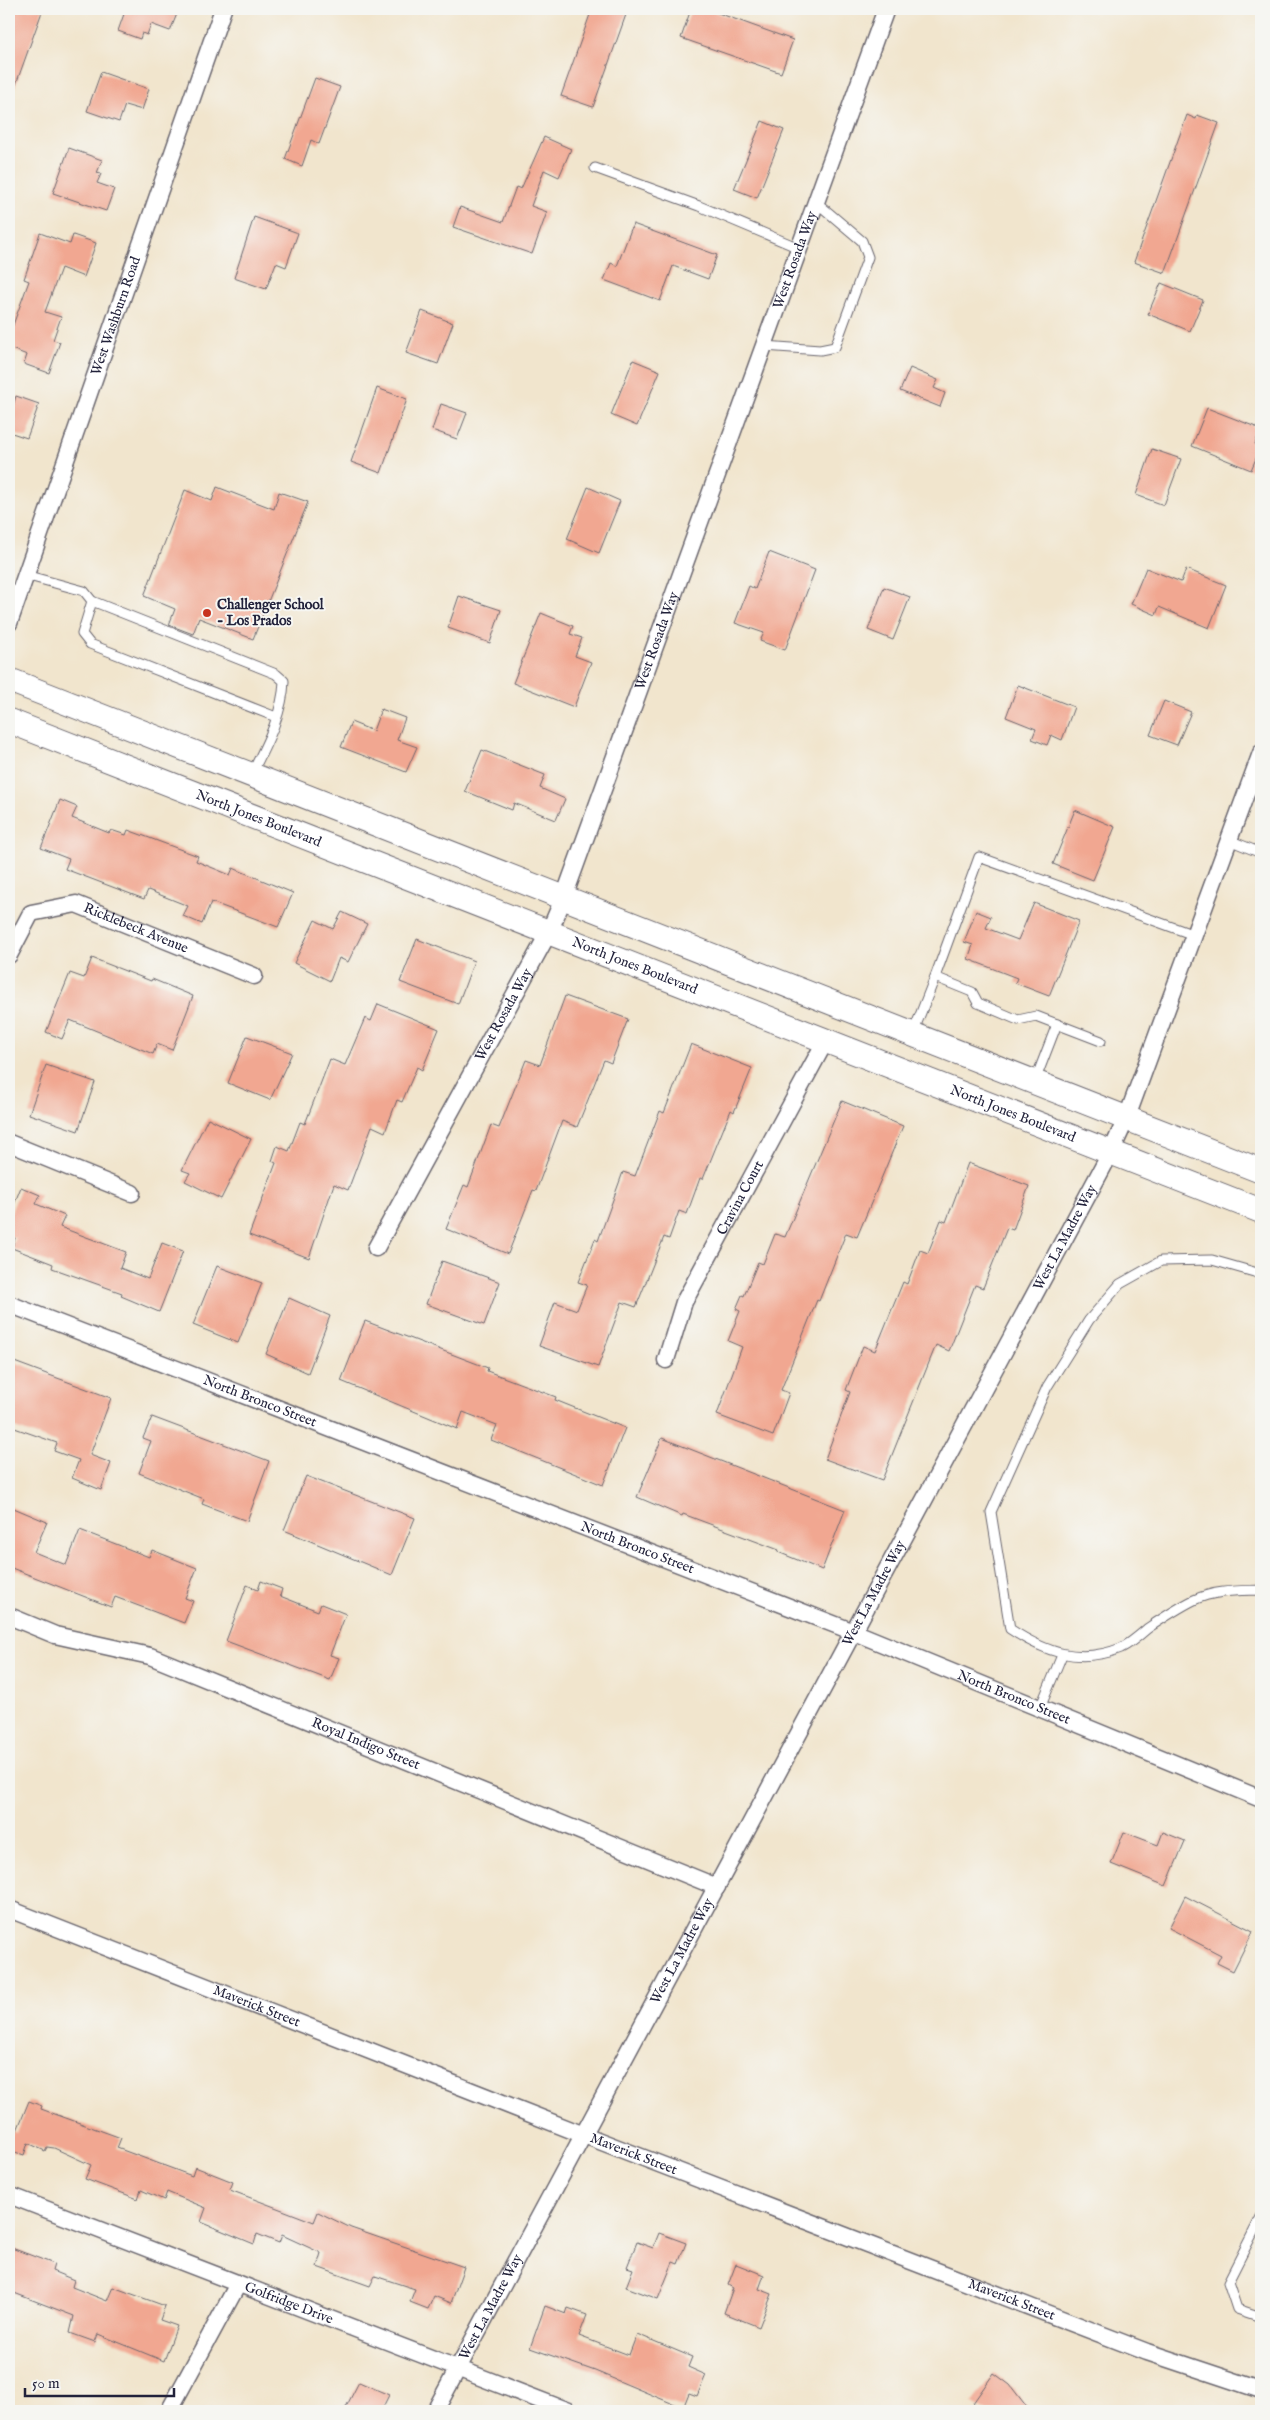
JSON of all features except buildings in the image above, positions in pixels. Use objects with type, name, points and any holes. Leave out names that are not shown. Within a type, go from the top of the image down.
[{"type":"main road","points":[[9,680],[1261,1170]]},
{"type":"main road","name":"North Jones Boulevard","points":[[9,721],[1261,1211]]},
{"type":"street","name":"West Washburn Road","points":[[9,623],[223,9]]},
{"type":"street","name":"West Rosada Way","points":[[376,1248],[549,932],[564,897],[886,9]]},
{"type":"street","name":"West La Madre Way","points":[[435,2411],[1111,1152],[1127,1118],[1229,840],[1256,785],[1261,753]]},
{"type":"street","name":"Ricklebeck Avenue","points":[[9,955],[31,912],[76,904],[254,976]]},
{"type":"street","name":"Cravina Court","points":[[666,1360],[684,1302],[826,1040]]},
{"type":"street","points":[[9,1143],[132,1193]]},
{"type":"street","name":"North Bronco Street","points":[[9,1304],[854,1632],[1261,1799]]},
{"type":"street","name":"Royal Indigo Street","points":[[9,1616],[55,1635],[150,1656],[717,1887]]},
{"type":"street","name":"Maverick Street","points":[[9,1909],[584,2135],[1147,2352],[1261,2390]]},
{"type":"street","name":"Golfridge Drive","points":[[9,2195],[568,2411]]},
{"type":"street","points":[[169,2411],[238,2284]]},
{"type":"lane","points":[[596,168],[699,206],[799,248]]},
{"type":"lane","points":[[764,346],[820,350],[835,347],[868,258],[862,241],[816,202]]},
{"type":"lane","points":[[25,575],[84,591],[92,601],[276,674],[284,681],[284,693],[276,717],[251,775]]},
{"type":"lane","points":[[92,601],[82,634],[90,644],[276,717]]},
{"type":"lane","points":[[1229,840],[1261,853]]},
{"type":"lane","points":[[913,1034],[979,857],[1194,936]]},
{"type":"lane","points":[[935,977],[972,992],[978,1003],[1018,1020],[1036,1016],[1101,1041]]},
{"type":"lane","points":[[1035,1081],[1056,1024]]},
{"type":"lane","points":[[1261,1274],[1212,1260],[1161,1261],[1120,1284],[1089,1320],[1047,1387],[991,1512],[1010,1629],[1031,1643],[1062,1655],[1089,1657],[1122,1648],[1161,1619],[1196,1600],[1222,1592],[1261,1590]]},
{"type":"lane","points":[[1040,1708],[1062,1655]]},
{"type":"lane","points":[[1261,2217],[1228,2282],[1237,2309],[1261,2317]]},
{"type":"place","name":"Challenger School - Los Prados","points":[[207,613]]}]
